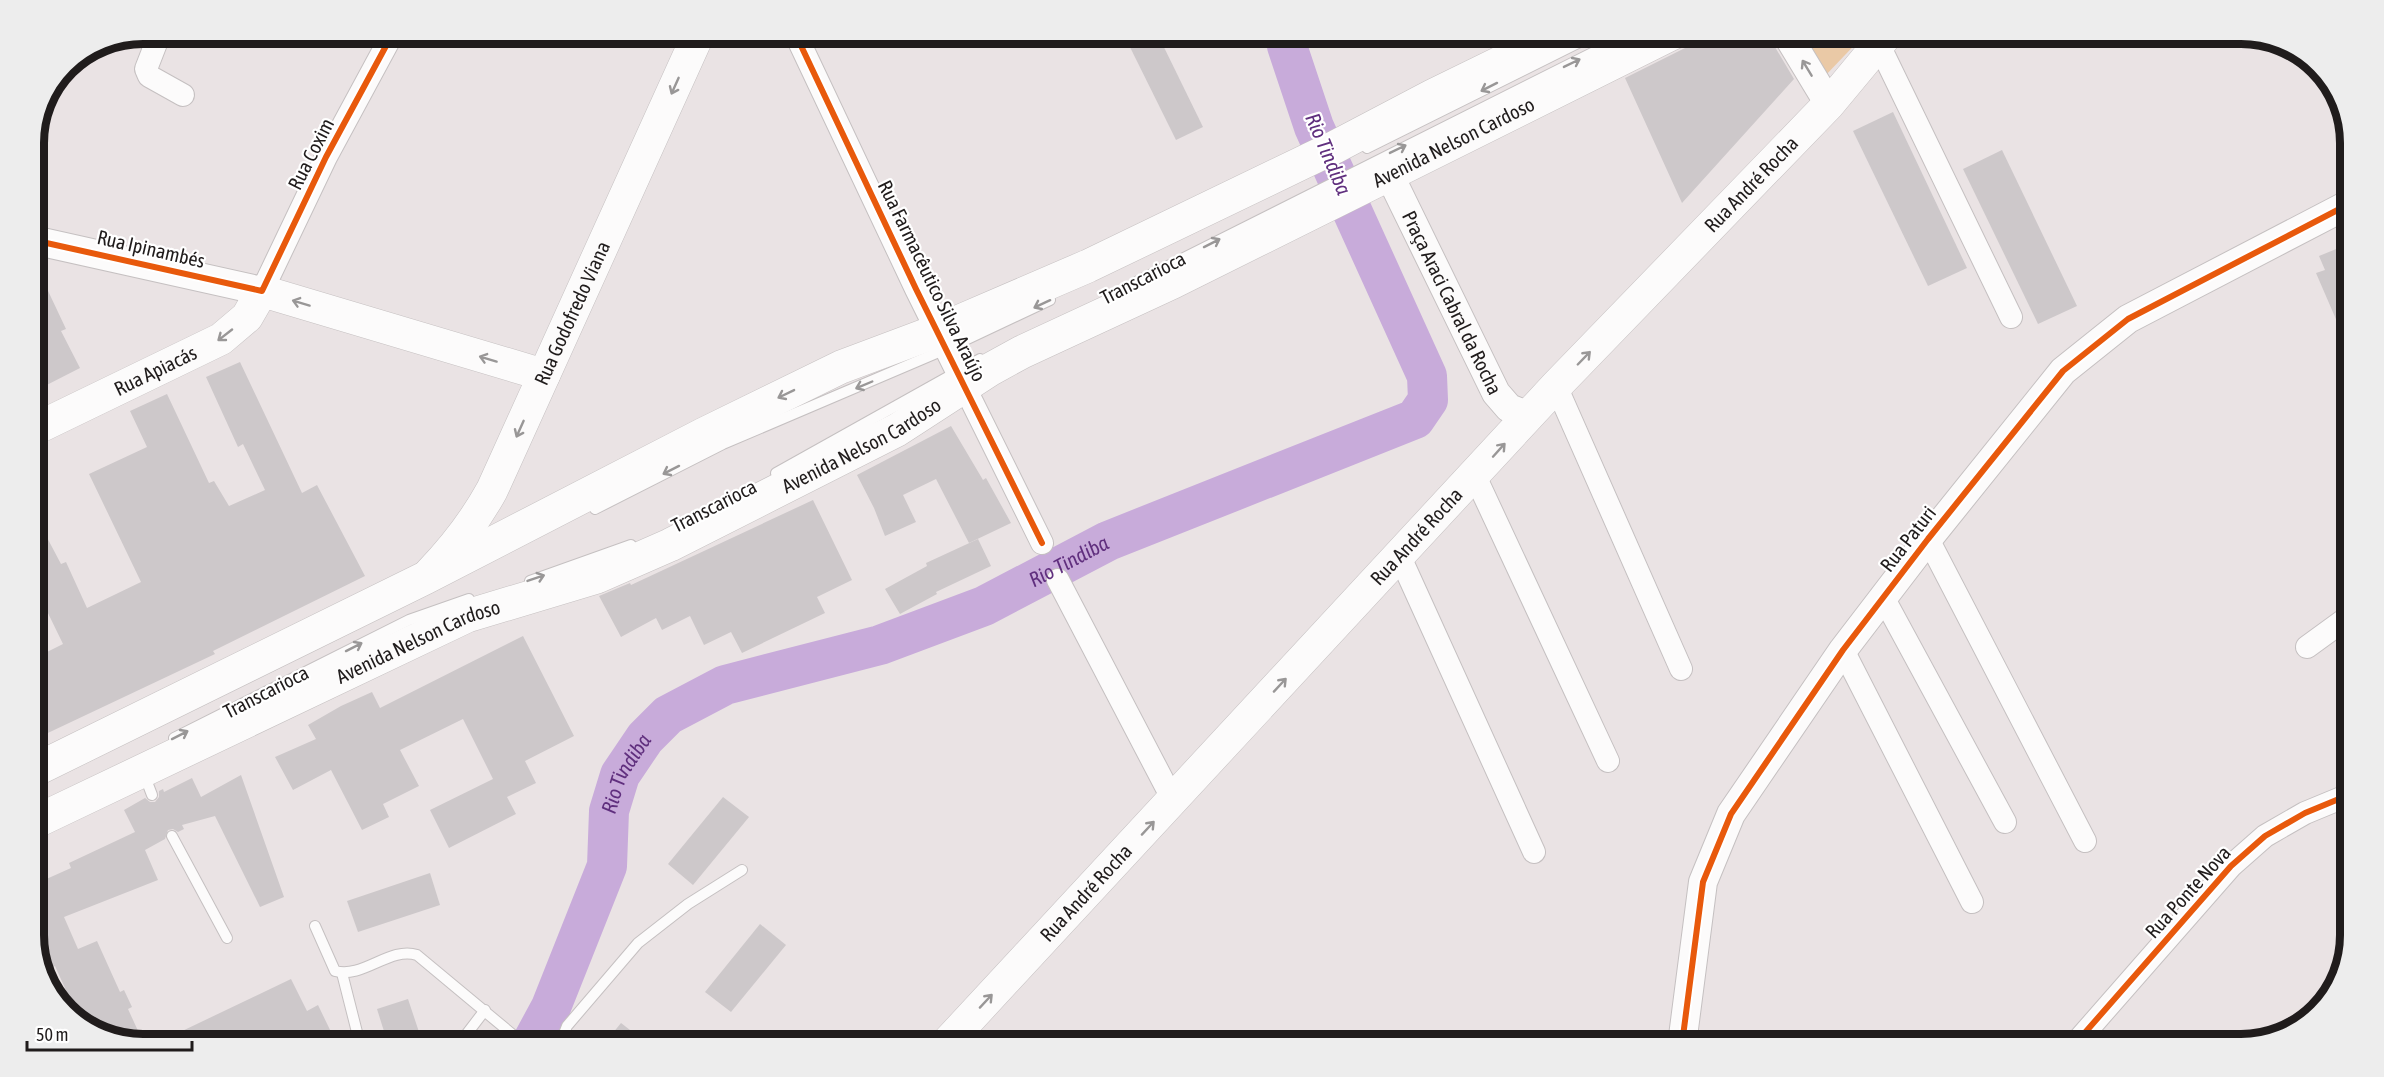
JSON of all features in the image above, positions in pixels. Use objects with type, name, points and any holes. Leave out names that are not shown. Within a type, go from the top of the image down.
[{"type":"main road","name":"Rua Godofredo Viana","points":[[425,578],[451,551],[484,506],[694,44]]},
{"type":"main road","name":"Avenida Nelson Cardoso","points":[[44,818],[151,770],[467,616],[597,577],[670,545],[876,441],[961,378],[1173,282],[1339,173],[1544,44]]},
{"type":"main road","name":"Avenida Nelson Cardoso","points":[[44,766],[425,578],[704,434],[841,367],[942,340],[1088,266],[1339,173],[1390,176],[1651,44]]},
{"type":"main road","name":"Rua André Rocha","points":[[955,1034],[1400,557],[1556,386],[1829,104],[1878,44]]},
{"type":"main road","name":"Rua Ipinambés","points":[[262,291],[544,375]]},
{"type":"main road","name":"Rua Apiacás","points":[[44,425],[221,339],[247,316],[262,291]]},
{"type":"street","points":[[156,44],[146,69],[149,76],[183,95]]},
{"type":"street","name":"Rua Coxim","points":[[262,291],[326,157],[387,44]]},
{"type":"street","name":"Rua Farmacêutico Silva Araújo","points":[[800,44],[1042,543]]},
{"type":"street","points":[[1793,44],[1829,104]]},
{"type":"street","points":[[1886,44],[2011,317]]},
{"type":"street","name":"Praça Araci Cabral da Rocha","points":[[1390,176],[1496,393],[1509,408],[1529,416]]},
{"type":"street","name":"Rua Paturi","points":[[1683,1034],[1703,882],[1731,814],[1843,650],[1928,539],[2063,371],[2128,319],[2340,209]]},
{"type":"street","name":"Rua Ipinambés","points":[[44,242],[262,291]]},
{"type":"street","points":[[1556,386],[1681,669]]},
{"type":"street","points":[[1475,476],[1608,761]]},
{"type":"street","points":[[1928,539],[2085,841]]},
{"type":"street","points":[[1400,557],[1534,852]]},
{"type":"street","points":[[1058,580],[1173,801]]},
{"type":"street","points":[[1882,597],[2005,822]]},
{"type":"street","points":[[2307,647],[2340,623]]},
{"type":"street","points":[[1843,650],[1972,902]]},
{"type":"street","name":"Rua Ponte Nova","points":[[2083,1034],[2231,866],[2265,836],[2305,813],[2340,799]]},
{"type":"lane","name":"Transcarioca","points":[[1124,288],[1578,44]]},
{"type":"lane","name":"Transcarioca","points":[[1339,173],[1609,44]]},
{"type":"lane","points":[[580,516],[723,444],[942,340],[1064,293]]},
{"type":"lane","name":"Transcarioca","points":[[762,481],[961,378],[987,355]]},
{"type":"lane","points":[[521,584],[643,541]]},
{"type":"lane","name":"Transcarioca","points":[[151,770],[410,620],[481,595]]},
{"type":"lane","points":[[172,836],[227,938]]},
{"type":"lane","points":[[564,1034],[567,1026],[638,943],[688,904],[742,870]]},
{"type":"lane","points":[[315,926],[335,971],[342,973],[410,953],[417,955],[513,1034]]},
{"type":"lane","points":[[342,973],[357,1034]]},
{"type":"lane","points":[[467,1034],[485,1010]]},
{"type":"shaded area","points":[[1805,44],[1856,44],[1824,77]]},
{"type":"building","points":[[1128,44],[1162,44],[1203,127],[1176,140]]},
{"type":"building","points":[[1693,44],[1773,44],[1794,79],[1682,203],[1625,78]]},
{"type":"building","points":[[1893,112],[1967,268],[1928,286],[1853,131]]},
{"type":"building","points":[[2002,150],[2077,306],[2038,324],[1963,169]]},
{"type":"building","points":[[2340,247],[2340,329],[2316,273],[2325,270],[2319,256]]},
{"type":"building","points":[[44,282],[66,329],[61,331],[80,368],[44,386]]},
{"type":"building","points":[[240,362],[302,493],[317,485],[365,576],[213,651],[215,654],[44,735],[44,654],[63,644],[46,609],[44,610],[44,532],[61,564],[66,562],[87,608],[141,582],[89,474],[147,447],[130,411],[167,394],[209,483],[214,481],[229,506],[265,490],[243,444],[238,447],[206,377]]},
{"type":"building","points":[[951,426],[983,480],[986,478],[1011,523],[969,543],[936,479],[903,495],[916,522],[885,536],[857,475]]},
{"type":"building","points":[[813,500],[852,580],[817,597],[825,613],[742,653],[731,632],[704,645],[690,616],[662,630],[656,618],[621,637],[599,596],[630,583],[631,585]]},
{"type":"building","points":[[978,539],[991,566],[936,592],[937,594],[900,614],[885,589],[927,566],[926,563]]},
{"type":"building","points":[[523,636],[574,736],[525,761],[536,783],[507,797],[516,814],[449,848],[430,810],[493,779],[463,719],[400,750],[419,786],[383,804],[389,817],[362,830],[331,770],[293,790],[275,757],[316,739],[308,725],[372,692],[380,708]]},
{"type":"building","points":[[241,775],[284,897],[260,907],[215,816],[182,825],[184,829],[178,832],[173,829],[168,830],[165,839],[145,850],[158,880],[64,917],[78,949],[97,941],[120,992],[124,990],[132,1007],[128,1009],[139,1034],[123,1032],[105,1026],[73,1006],[55,966],[50,968],[44,941],[44,880],[71,868],[69,863],[135,832],[124,810],[145,798],[150,802],[155,802],[159,797],[159,791],[163,789],[164,792],[192,778],[201,797]]},
{"type":"building","points":[[723,797],[749,817],[693,885],[668,864]]},
{"type":"building","points":[[430,873],[440,905],[358,932],[347,901]]},
{"type":"building","points":[[760,924],[786,945],[731,1012],[705,992]]},
{"type":"building","points":[[291,979],[307,1011],[318,1005],[332,1034],[176,1034]]},
{"type":"building","points":[[408,999],[420,1034],[385,1034],[377,1009]]},
{"type":"building","points":[[621,1023],[635,1034],[612,1034]]},
{"type":"waterway","name":"Rio Tindiba","points":[[536,1034],[551,1007],[607,866],[609,811],[620,775],[645,738],[668,715],[725,685],[880,645],[984,606],[1108,541],[1415,419],[1428,400],[1427,376],[1314,127],[1287,44]]},
{"type":"cycle path","points":[[44,242],[262,291],[326,157],[387,44]]},
{"type":"cycle path","points":[[800,44],[916,289],[1042,543]]},
{"type":"cycle path","points":[[1683,1034],[1703,882],[1731,814],[1843,650],[1928,539],[2063,371],[2128,319],[2340,209]]},
{"type":"cycle path","points":[[2084,1034],[2231,866],[2265,836],[2305,813],[2340,799]]}]
